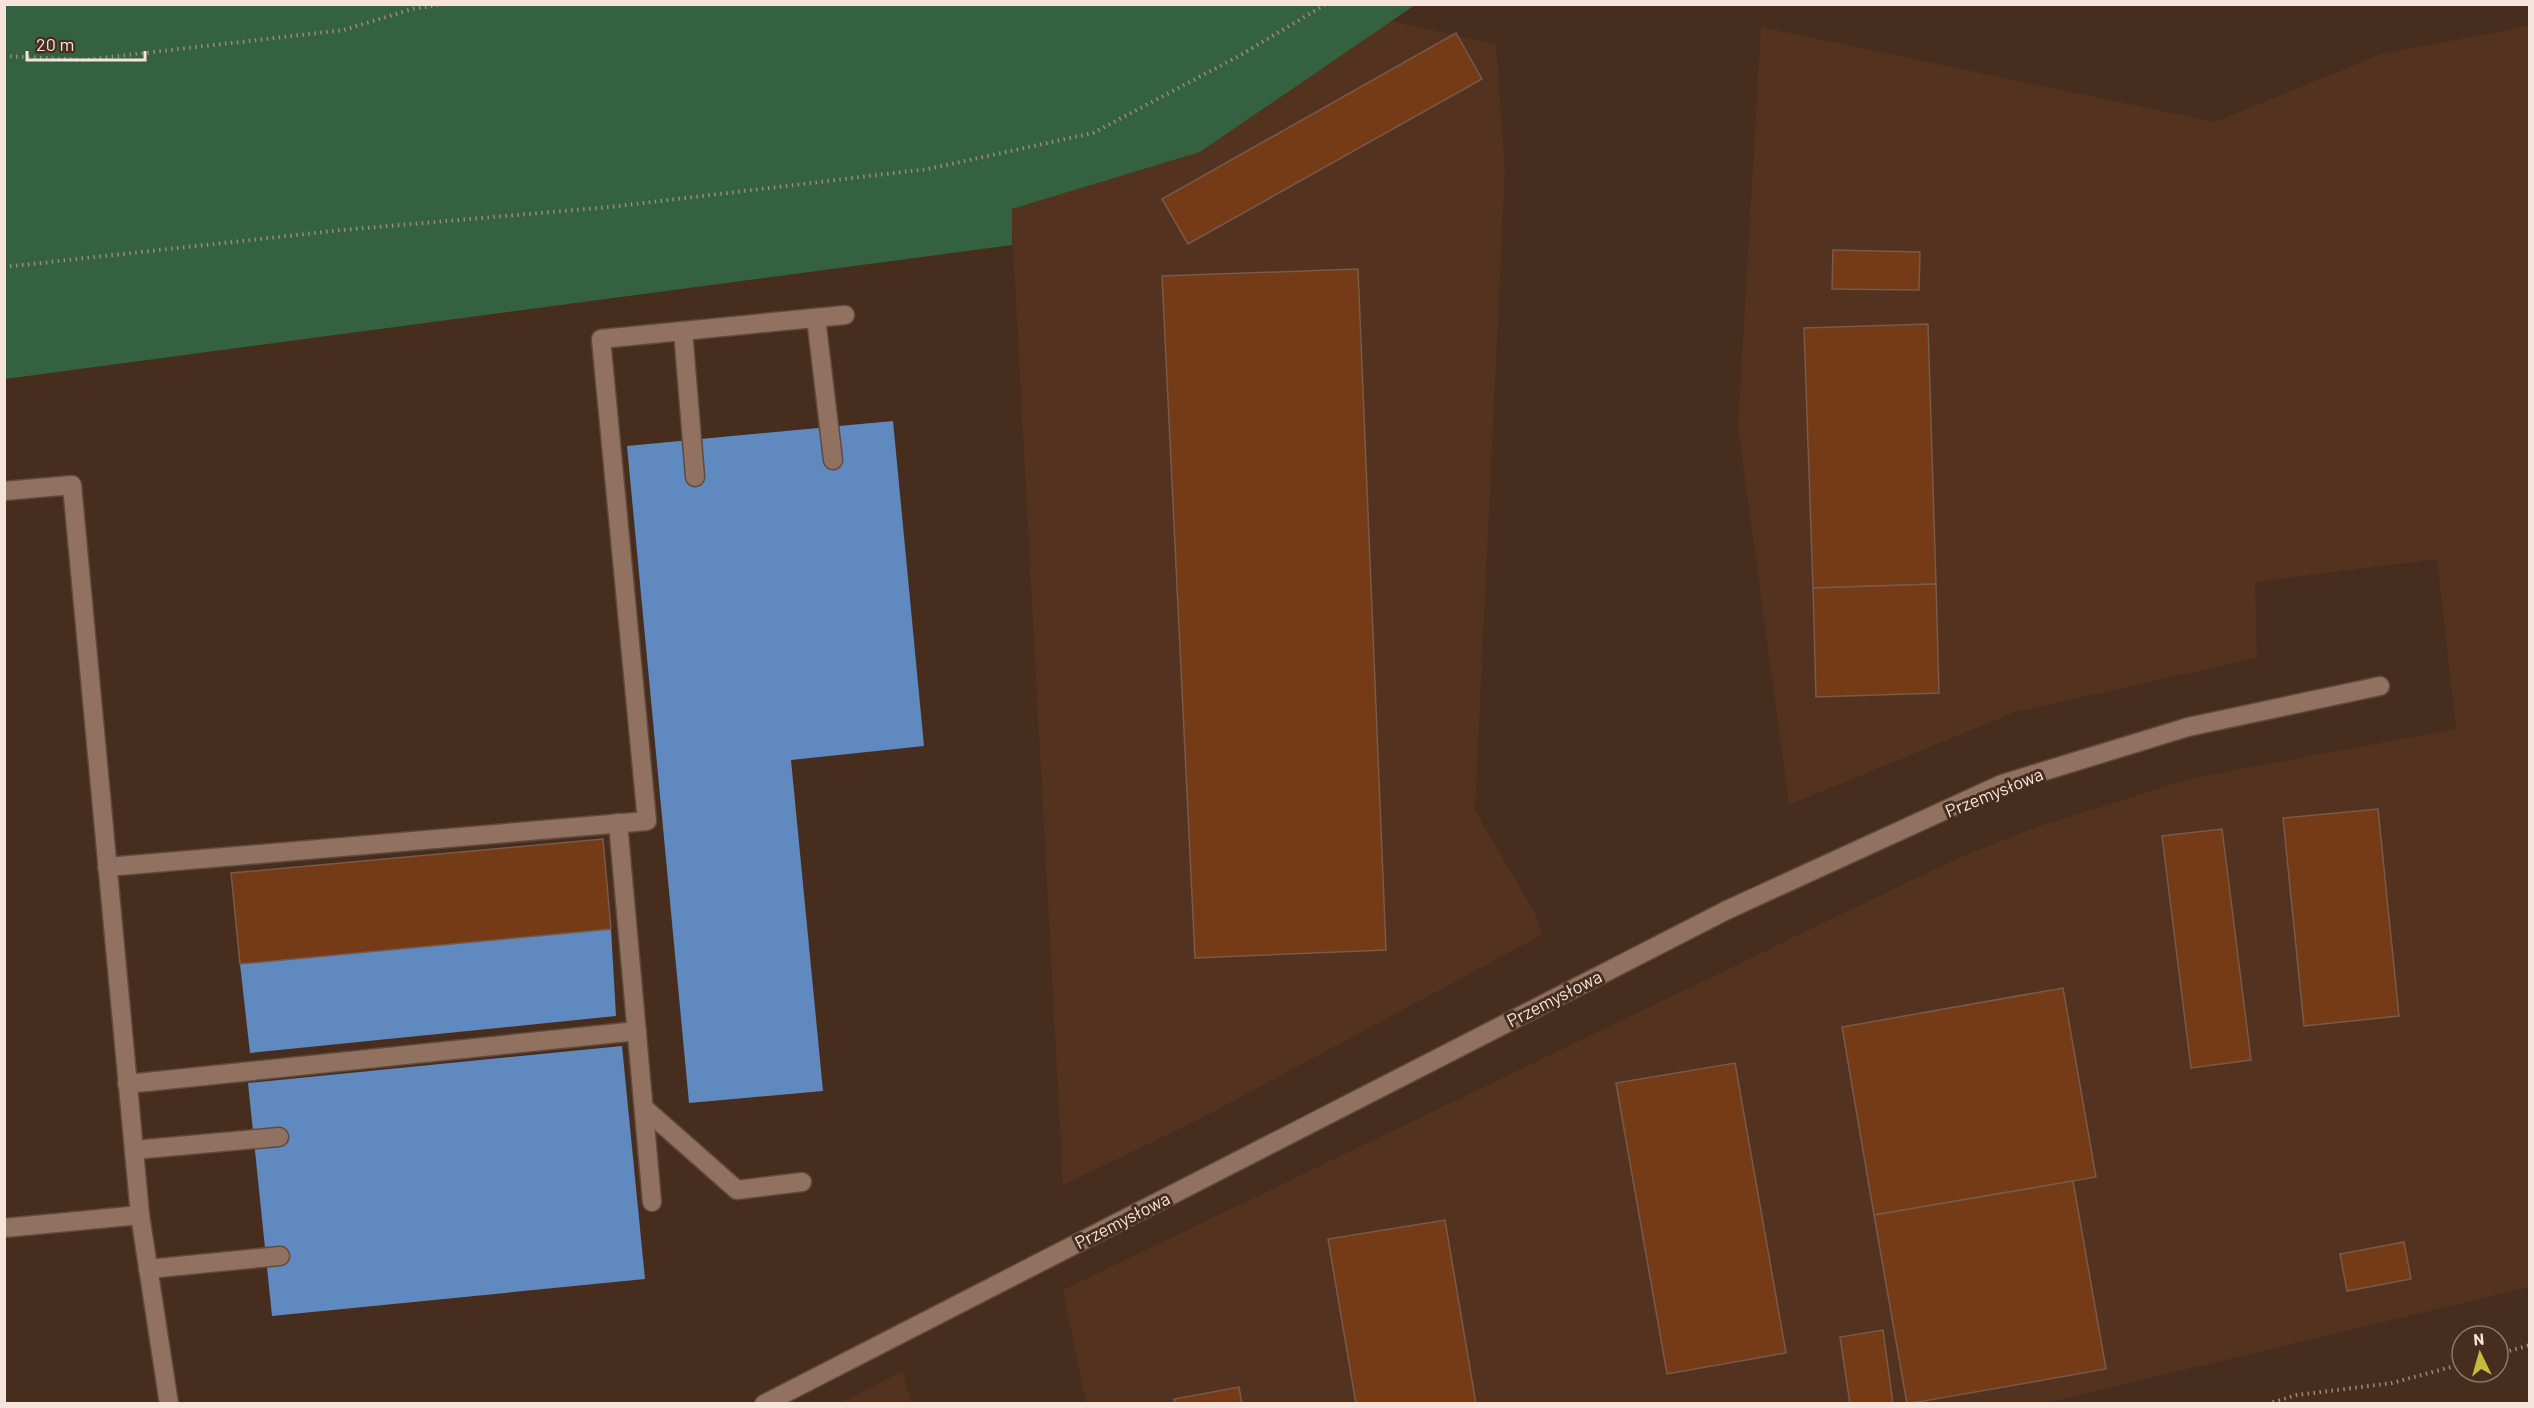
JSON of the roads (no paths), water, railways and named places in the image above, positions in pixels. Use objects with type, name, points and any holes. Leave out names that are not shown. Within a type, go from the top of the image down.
[{"type":"street","points":[[107,867],[647,821],[602,339],[845,315]]},
{"type":"street","points":[[816,318],[833,460]]},
{"type":"street","points":[[682,331],[695,477]]},
{"type":"street","points":[[4,491],[72,485],[140,1215],[169,1404]]},
{"type":"street","name":"Przemysłowa","points":[[764,1404],[1727,910],[2002,784],[2188,727],[2380,686]]},
{"type":"street","points":[[618,823],[652,1202]]},
{"type":"street","points":[[128,1084],[637,1031]]},
{"type":"street","points":[[644,1108],[737,1190],[802,1182]]},
{"type":"street","points":[[134,1150],[279,1137]]},
{"type":"street","points":[[4,1228],[140,1215]]},
{"type":"street","points":[[148,1269],[280,1256]]},
{"type":"water","points":[[893,421],[924,746],[791,760],[823,1091],[689,1103],[627,446]]},
{"type":"water","points":[[611,929],[616,1016],[250,1053],[240,964]]},
{"type":"water","points":[[622,1046],[645,1279],[272,1316],[248,1083]]}]
